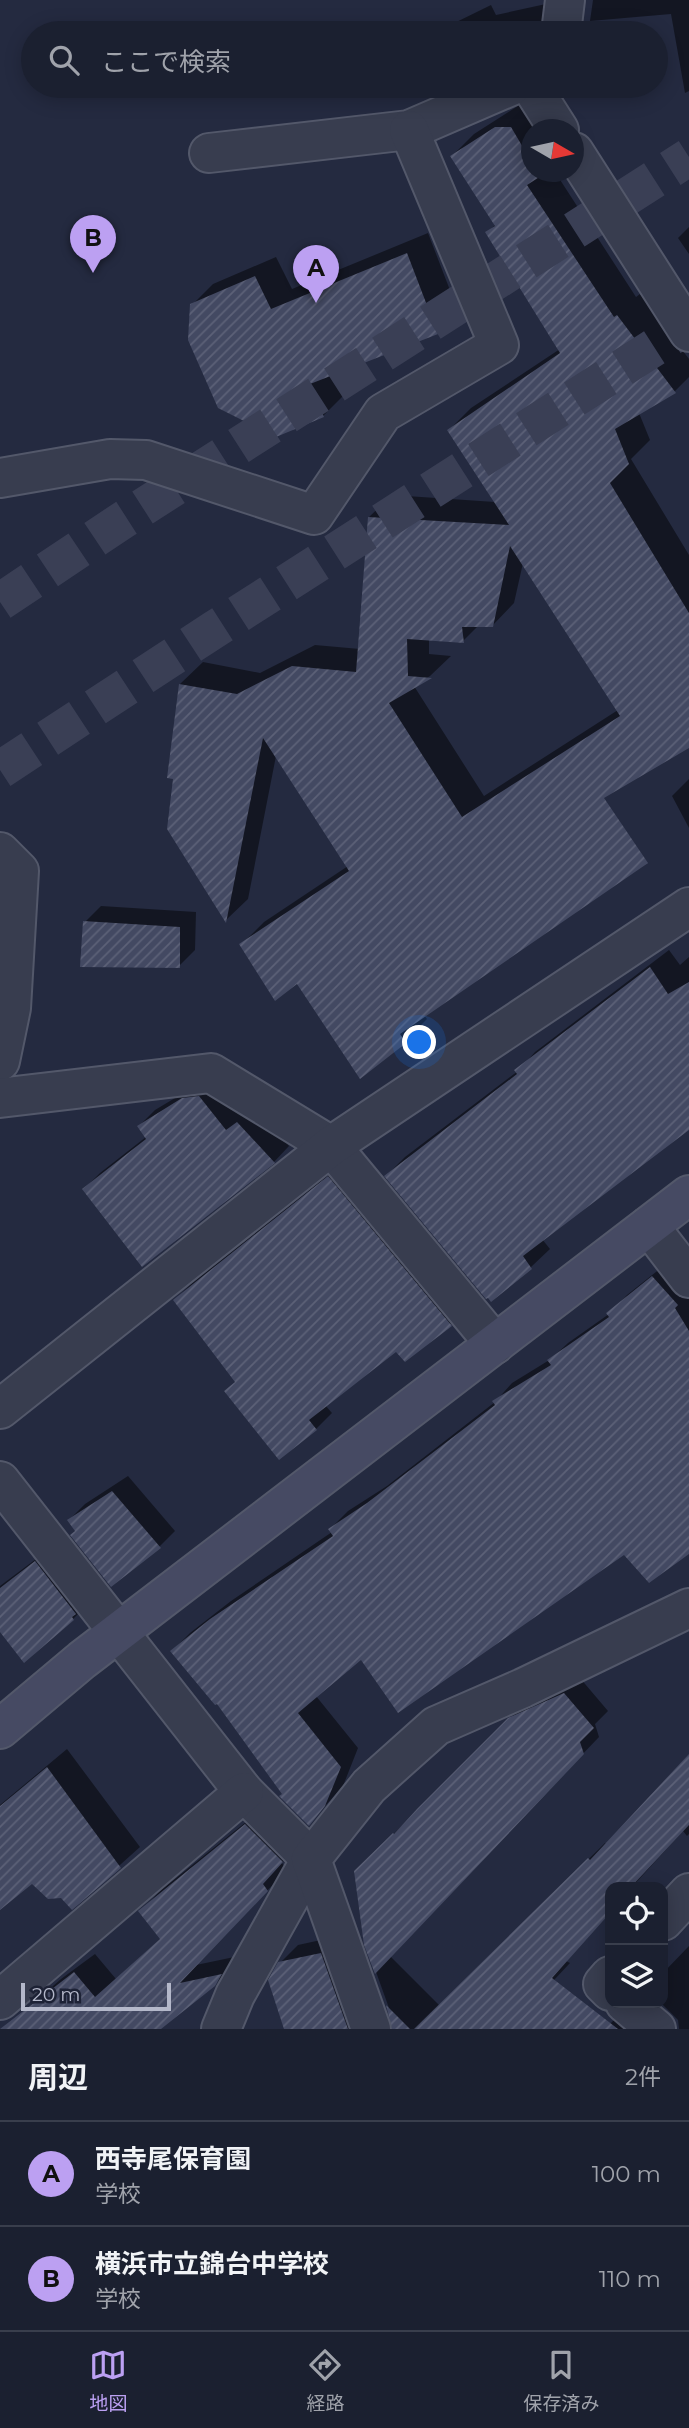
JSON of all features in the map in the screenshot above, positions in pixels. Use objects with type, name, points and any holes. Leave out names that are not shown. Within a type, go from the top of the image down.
[{"type":"street","points":[[563,21],[565,0]]},
{"type":"street","points":[[209,153],[409,130],[483,98]]},
{"type":"street","points":[[539,98],[552,119]]},
{"type":"street","points":[[0,478],[110,459],[146,460],[314,515],[383,413],[499,345],[409,130]]},
{"type":"street","points":[[584,169],[689,332]]},
{"type":"street","points":[[0,852],[19,871],[11,1008],[0,1060]]},
{"type":"street","points":[[0,1409],[331,1146],[689,906]]},
{"type":"street","points":[[0,1098],[211,1073],[331,1146],[495,1344]]},
{"type":"street","points":[[0,1730],[118,1633],[689,1195]]},
{"type":"street","points":[[649,1226],[689,1278]]},
{"type":"street","points":[[0,1481],[244,1792],[311,1859],[371,2029]]},
{"type":"street","points":[[221,2029],[235,1995],[311,1859],[369,1786],[436,1726],[523,1688],[689,1608]]},
{"type":"street","points":[[0,2000],[244,1792]]},
{"type":"street","points":[[668,1916],[689,1893]]},
{"type":"street","points":[[631,2008],[656,2029]]},
{"type":"building","points":[[495,127],[511,127],[521,144],[521,182],[532,182],[527,185],[614,317],[617,315],[676,393],[615,429],[629,464],[610,483],[689,613],[689,748],[604,798],[648,863],[400,1034],[406,1043],[360,1079],[297,984],[275,1001],[239,944],[349,871],[263,738],[226,923],[167,829],[173,779],[167,778],[179,684],[237,694],[292,666],[356,672],[368,517],[509,525],[447,430],[560,353],[485,232],[495,226],[450,156]],"holes":[[[510,546],[620,716],[462,817],[389,703],[432,678],[408,676],[407,639],[464,643],[462,627],[493,627]]]},
{"type":"building","points":[[407,253],[438,334],[310,384],[324,417],[276,437],[218,408],[188,340],[190,304],[255,276],[271,309]]},
{"type":"building","points":[[83,921],[180,927],[180,968],[80,967]]},
{"type":"building","points":[[650,967],[668,994],[689,982],[689,1130],[523,1256],[532,1269],[491,1302],[384,1176],[517,1074],[514,1070]]},
{"type":"building","points":[[199,1096],[226,1130],[237,1122],[275,1163],[142,1267],[82,1189],[146,1139],[137,1126],[182,1098]]},
{"type":"building","points":[[328,1176],[452,1326],[405,1362],[396,1352],[309,1420],[317,1430],[279,1460],[224,1391],[235,1382],[173,1300]]},
{"type":"building","points":[[652,1276],[678,1305],[675,1308],[689,1331],[689,1554],[649,1583],[624,1555],[398,1713],[361,1660],[298,1713],[341,1767],[325,1806],[309,1826],[279,1796],[282,1794],[217,1704],[215,1705],[170,1651],[210,1619],[333,1536],[328,1529],[367,1503],[495,1405],[492,1401],[551,1365],[547,1360],[609,1317],[606,1313]]},
{"type":"building","points":[[112,1491],[161,1548],[111,1587],[70,1535],[75,1531],[67,1520]]},
{"type":"building","points":[[35,1561],[76,1614],[72,1617],[74,1620],[24,1663],[0,1632],[0,1588]]},
{"type":"building","points":[[564,1693],[594,1728],[580,1742],[584,1754],[375,1974],[364,1945],[354,1871],[508,1718]]},
{"type":"building","points":[[689,1754],[689,1825],[636,1882],[605,1882],[605,1919],[552,1978],[618,2029],[414,2029],[588,1858],[590,1860]]},
{"type":"building","points":[[47,1767],[121,1868],[72,1910],[61,1898],[48,1899],[32,1884],[0,1910],[0,1806]]},
{"type":"building","points":[[245,1824],[283,1862],[263,1884],[268,1891],[180,1983],[222,1974],[215,1986],[161,2029],[0,2029],[74,1972],[95,1997],[160,1939],[138,1911]]},
{"type":"building","points":[[321,1953],[348,2029],[284,2029],[268,1980],[278,1962]]},
{"type":"building","points":[[386,2005],[410,2029],[392,2029]]},
{"type":"tunnel","points":[[0,602],[123,520],[689,157]]},
{"type":"tunnel","points":[[0,770],[689,325]]},
{"type":"place","name":"横浜市立錦台中学校","points":[[93,273]]},
{"type":"place","name":"西寺尾保育園","points":[[316,303]]}]
